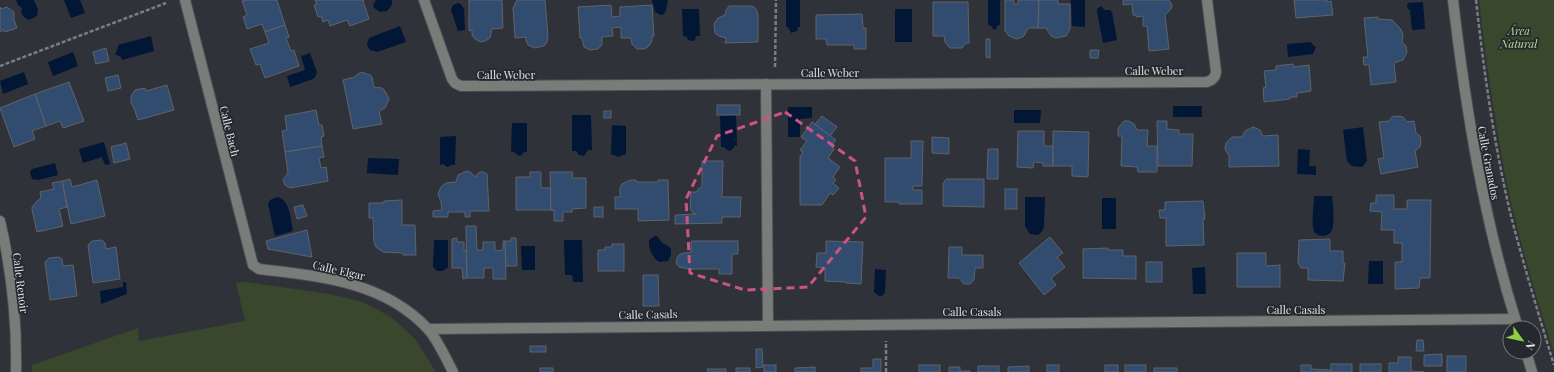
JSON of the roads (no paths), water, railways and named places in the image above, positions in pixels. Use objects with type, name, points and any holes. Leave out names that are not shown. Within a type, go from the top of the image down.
[{"type":"street","name":"Calle Bach","points":[[185,0],[251,261],[254,266]]},
{"type":"street","name":"Calle Weber","points":[[424,0],[452,79],[459,85],[1209,82],[1214,77],[1216,71],[1207,0]]},
{"type":"street","name":"Calle Granados","points":[[1453,0],[1468,113],[1480,184],[1516,320]]},
{"type":"street","points":[[766,84],[768,325]]},
{"type":"street","name":"Calle Renoir","points":[[0,221],[12,293],[17,356],[16,372]]},
{"type":"street","name":"Calle Elgar","points":[[254,266],[259,269],[340,280],[365,288],[400,305],[428,329],[453,372]]},
{"type":"street","name":"Calle Casals","points":[[428,329],[768,325],[1502,324]]},
{"type":"street","points":[[1528,360],[1532,372]]},
{"type":"water","points":[[16,0],[34,0],[38,10],[37,16],[29,20],[24,17],[21,12],[22,8],[18,5]]},
{"type":"water","points":[[64,0],[80,0],[85,13],[71,18]]},
{"type":"water","points":[[376,0],[392,0],[392,5],[387,11],[380,12],[374,8],[373,5]]},
{"type":"water","points":[[652,0],[668,0],[664,14],[661,15],[655,12]]},
{"type":"water","points":[[786,0],[800,0],[800,27],[798,27],[797,31],[791,33],[788,27],[786,27]]},
{"type":"water","points":[[988,0],[1000,0],[1000,25],[998,25],[994,30],[990,25],[988,25]]},
{"type":"water","points":[[1071,0],[1085,0],[1085,27],[1072,26]]},
{"type":"water","points":[[1423,2],[1425,29],[1412,30],[1410,10],[1408,9],[1407,5],[1408,3]]},
{"type":"water","points":[[458,3],[461,4],[464,9],[465,30],[458,31],[451,10],[453,5]]},
{"type":"water","points":[[1101,6],[1105,10],[1110,10],[1112,12],[1117,40],[1103,43],[1097,12],[1097,9]]},
{"type":"water","points":[[682,9],[699,9],[700,36],[696,36],[695,40],[688,40],[687,37],[683,36]]},
{"type":"water","points":[[895,9],[912,9],[912,42],[895,42]]},
{"type":"water","points":[[400,26],[406,42],[377,52],[370,50],[367,45],[369,38]]},
{"type":"water","points":[[151,36],[154,51],[122,60],[121,57],[115,54],[118,45]]},
{"type":"water","points":[[1311,42],[1316,47],[1313,54],[1288,57],[1287,44]]},
{"type":"water","points":[[73,52],[78,66],[53,76],[48,62]]},
{"type":"water","points":[[310,53],[317,72],[316,76],[313,79],[290,87],[287,76],[305,70],[301,56]]},
{"type":"water","points":[[24,72],[28,84],[3,94],[0,81]]},
{"type":"water","points":[[1173,106],[1202,106],[1202,117],[1173,117]]},
{"type":"water","points":[[788,107],[812,107],[812,118],[800,119],[800,137],[788,137]]},
{"type":"water","points":[[1014,110],[1041,110],[1040,123],[1014,123]]},
{"type":"water","points":[[572,115],[591,115],[592,150],[588,150],[584,156],[579,155],[576,151],[572,151]]},
{"type":"water","points":[[736,115],[737,146],[734,146],[734,148],[730,151],[724,147],[721,147],[720,116]]},
{"type":"water","points":[[512,123],[527,123],[527,152],[524,152],[519,156],[514,152],[511,152]]},
{"type":"water","points":[[612,125],[626,126],[626,154],[618,157],[611,154]]},
{"type":"water","points":[[1363,127],[1367,161],[1362,167],[1352,166],[1347,161],[1343,130]]},
{"type":"water","points":[[456,136],[455,165],[447,167],[443,164],[440,165],[440,137]]},
{"type":"water","points":[[104,142],[110,164],[105,165],[102,157],[83,163],[79,149]]},
{"type":"water","points":[[1298,149],[1310,150],[1309,166],[1316,166],[1316,175],[1297,174]]},
{"type":"water","points":[[368,158],[399,159],[398,175],[367,173]]},
{"type":"water","points":[[55,163],[58,175],[38,180],[32,179],[30,172],[32,169]]},
{"type":"water","points":[[1314,196],[1332,196],[1334,214],[1333,227],[1328,234],[1323,236],[1318,235],[1313,228]]},
{"type":"water","points":[[277,197],[285,202],[287,206],[293,231],[275,236],[268,204],[270,200]]},
{"type":"water","points":[[1025,197],[1045,197],[1044,226],[1043,230],[1038,235],[1030,234],[1025,226]]},
{"type":"water","points":[[1102,198],[1116,198],[1116,229],[1102,229]]},
{"type":"water","points":[[657,236],[662,243],[671,249],[671,255],[668,261],[659,262],[654,258],[649,246],[649,240]]},
{"type":"water","points":[[434,240],[448,240],[448,267],[443,271],[437,271],[433,267]]},
{"type":"water","points":[[564,240],[582,240],[583,282],[573,282],[572,275],[565,275]]},
{"type":"water","points":[[521,246],[535,246],[535,270],[522,270]]},
{"type":"water","points":[[1369,261],[1383,261],[1383,284],[1368,284]]},
{"type":"water","points":[[1205,267],[1206,294],[1193,294],[1192,268]]},
{"type":"water","points":[[875,269],[886,270],[885,293],[880,297],[874,292]]},
{"type":"water","points":[[123,282],[126,282],[127,294],[101,304],[100,291],[123,287]]},
{"type":"park label","name":"Área Natural","points":[[1519,36]]}]
